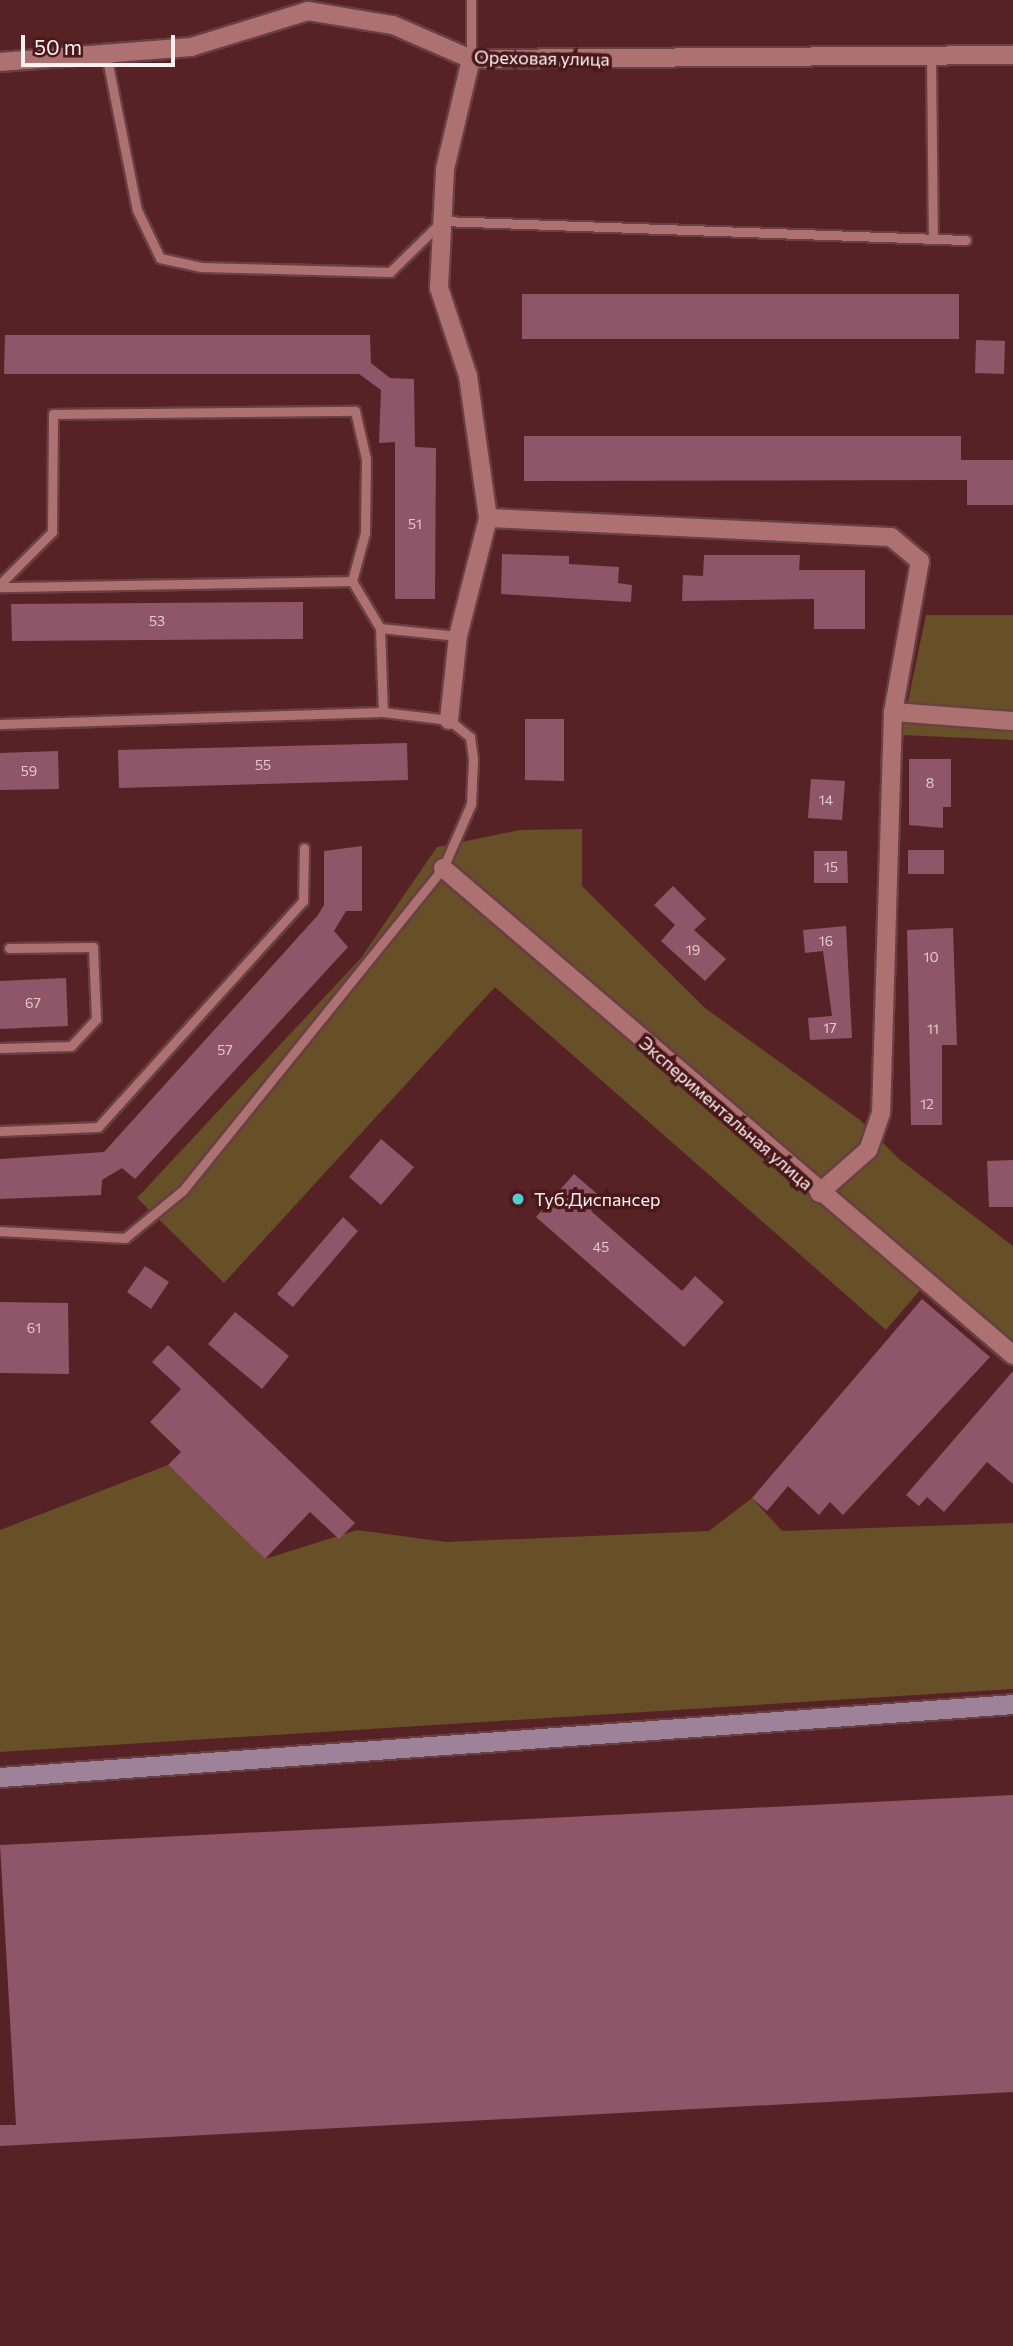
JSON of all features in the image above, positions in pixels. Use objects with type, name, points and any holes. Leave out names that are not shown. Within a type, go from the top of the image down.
[{"type":"main road","points":[[0,1777],[1013,1704]]},
{"type":"street","name":"Ореховая улица","points":[[0,62],[191,47],[309,12],[393,25],[471,59],[1013,55]]},
{"type":"street","points":[[449,720],[458,636],[488,518],[468,376],[439,288],[445,169],[471,59]]},
{"type":"street","points":[[488,518],[891,537],[920,561],[893,712],[881,1113],[868,1150],[820,1193]]},
{"type":"street","points":[[893,712],[1013,720]]},
{"type":"street","name":"Экспериментальная улица","points":[[443,868],[820,1193],[1013,1355]]},
{"type":"lane","points":[[471,0],[471,59]]},
{"type":"lane","points":[[106,54],[136,210],[160,258],[201,267],[390,272],[442,221],[966,240]]},
{"type":"lane","points":[[931,57],[933,239]]},
{"type":"lane","points":[[0,586],[52,532],[53,414],[355,411],[366,459],[365,533],[352,582],[380,628],[383,712]]},
{"type":"lane","points":[[0,586],[352,582]]},
{"type":"lane","points":[[380,628],[458,636]]},
{"type":"lane","points":[[0,724],[216,722],[383,712],[449,720],[470,737],[471,804],[443,868],[182,1191],[125,1238],[0,1231]]},
{"type":"lane","points":[[0,1131],[98,1128],[303,901],[304,848]]},
{"type":"lane","points":[[0,1048],[71,1046],[96,1019],[93,947],[9,948]]},
{"type":"shaded area","points":[[926,615],[1013,615],[1013,740],[901,735]]},
{"type":"shaded area","points":[[582,829],[582,886],[705,1008],[860,1120],[899,1159],[1013,1246],[1013,1355],[926,1283],[886,1330],[495,987],[224,1283],[137,1198],[361,958],[437,847],[520,830]]},
{"type":"shaded area","points":[[168,1465],[265,1559],[357,1530],[446,1542],[709,1531],[752,1498],[782,1531],[1013,1523],[1013,1689],[0,1752],[0,1530]]},
{"type":"building","points":[[522,294],[959,294],[959,339],[522,339]]},
{"type":"building","points":[[5,335],[370,335],[371,363],[390,378],[414,379],[415,447],[436,448],[435,599],[395,599],[395,442],[379,443],[381,390],[359,374],[4,374]]},
{"type":"building","points":[[976,340],[1005,341],[1004,374],[975,373]]},
{"type":"building","points":[[524,436],[961,436],[961,460],[1013,460],[1013,505],[967,505],[967,480],[524,481]]},
{"type":"building","points":[[502,554],[569,556],[569,564],[619,567],[618,583],[632,585],[631,602],[501,594]]},
{"type":"building","points":[[704,555],[800,555],[799,570],[865,570],[865,629],[814,629],[814,599],[682,601],[683,575],[703,576]]},
{"type":"building","points":[[303,602],[303,639],[12,641],[11,604]]},
{"type":"building","points":[[525,719],[564,719],[564,781],[525,780]]},
{"type":"building","points":[[407,743],[408,780],[119,788],[118,750]]},
{"type":"building","points":[[58,751],[59,789],[0,790],[0,753]]},
{"type":"building","points":[[909,759],[951,759],[951,807],[943,807],[943,828],[909,825]]},
{"type":"building","points":[[811,779],[845,781],[842,820],[808,818]]},
{"type":"building","points":[[362,846],[362,911],[346,911],[334,931],[348,947],[135,1179],[122,1168],[102,1180],[101,1195],[0,1199],[0,1159],[104,1152],[318,915],[324,905],[324,851]]},
{"type":"building","points":[[908,850],[944,850],[944,874],[908,874]]},
{"type":"building","points":[[814,851],[847,851],[848,883],[814,883]]},
{"type":"building","points":[[673,886],[706,919],[694,930],[726,959],[705,981],[661,941],[675,925],[654,905]]},
{"type":"building","points":[[846,926],[852,1038],[810,1040],[808,1018],[832,1016],[823,951],[805,953],[803,930]]},
{"type":"building","points":[[953,928],[957,1045],[942,1045],[942,1125],[911,1125],[907,930]]},
{"type":"building","points":[[66,978],[68,1026],[0,1029],[0,981]]},
{"type":"building","points":[[381,1139],[414,1167],[381,1205],[349,1177]]},
{"type":"building","points":[[1013,1160],[1013,1207],[989,1207],[987,1161]]},
{"type":"building","points":[[574,1174],[602,1198],[591,1211],[682,1291],[695,1276],[724,1302],[684,1347],[536,1217]]},
{"type":"building","points":[[343,1217],[358,1231],[293,1307],[277,1294]]},
{"type":"building","points":[[145,1266],[169,1282],[151,1309],[127,1292]]},
{"type":"building","points":[[922,1299],[990,1357],[843,1515],[830,1502],[819,1515],[788,1486],[767,1511],[752,1498]]},
{"type":"building","points":[[0,1302],[68,1303],[69,1374],[0,1373]]},
{"type":"building","points":[[235,1312],[289,1356],[262,1389],[208,1344]]},
{"type":"building","points":[[168,1345],[355,1523],[339,1539],[310,1512],[265,1559],[168,1465],[181,1452],[150,1422],[181,1389],[152,1362]]},
{"type":"building","points":[[1013,1371],[1013,1484],[987,1462],[944,1512],[927,1497],[919,1506],[906,1495]]},
{"type":"building","points":[[1013,1795],[1013,2092],[0,2146],[0,2125],[16,2125],[0,1845]]},
{"type":"place","name":"Туб.Диспансер","points":[[518,1199]]}]
